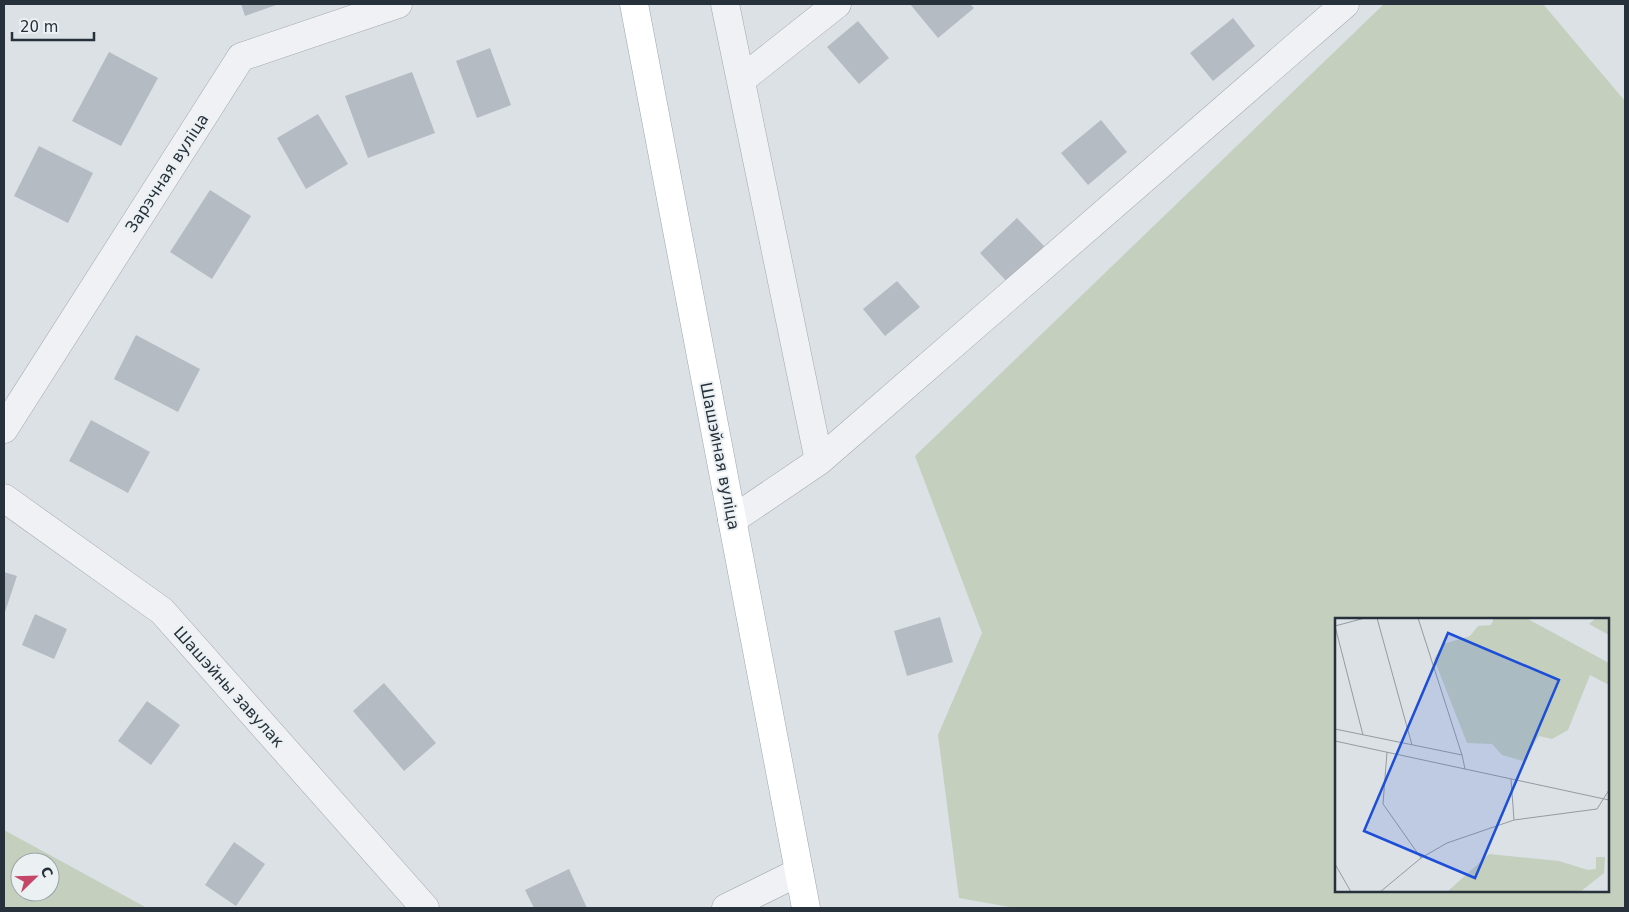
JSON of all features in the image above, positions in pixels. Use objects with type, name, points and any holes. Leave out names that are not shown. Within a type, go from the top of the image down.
[{"type":"main road","name":"Шашэйная вуліца","points":[[634,4],[806,908]]},
{"type":"street","name":"Зарэчная вуліца","points":[[4,429],[241,57],[398,4]]},
{"type":"street","points":[[725,4],[819,461]]},
{"type":"street","points":[[741,80],[837,4]]},
{"type":"street","points":[[732,520],[819,461],[1346,4]]},
{"type":"street","name":"Шашэйны завулак","points":[[4,498],[162,611],[425,908]]},
{"type":"street","points":[[726,908],[799,872]]},
{"type":"green space","points":[[1384,4],[1543,4],[1625,101],[1625,908],[1015,908],[959,898],[938,735],[982,633],[915,456]]},
{"type":"green space","points":[[4,830],[44,852],[10,852],[10,902],[60,902],[60,861],[147,908],[4,908]]},
{"type":"building","points":[[241,4],[279,4],[245,16]]},
{"type":"building","points":[[910,4],[970,4],[974,8],[938,38]]},
{"type":"building","points":[[1233,18],[1255,46],[1213,81],[1190,53]]},
{"type":"building","points":[[858,21],[889,58],[859,84],[827,47]]},
{"type":"building","points":[[490,48],[511,105],[477,118],[456,61]]},
{"type":"building","points":[[109,52],[158,78],[121,146],[72,121]]},
{"type":"building","points":[[412,72],[435,133],[368,158],[345,96]]},
{"type":"building","points":[[318,114],[348,164],[306,189],[277,138]]},
{"type":"building","points":[[1101,120],[1127,152],[1088,185],[1061,153]]},
{"type":"building","points":[[39,146],[93,173],[68,223],[14,196]]},
{"type":"building","points":[[210,190],[251,216],[212,279],[170,252]]},
{"type":"building","points":[[1017,218],[1046,248],[1009,284],[980,253]]},
{"type":"building","points":[[897,281],[920,307],[885,336],[863,309]]},
{"type":"building","points":[[136,335],[200,369],[178,412],[114,379]]},
{"type":"building","points":[[91,420],[150,452],[128,493],[69,461]]},
{"type":"building","points":[[4,572],[17,576],[4,615]]},
{"type":"building","points":[[35,614],[67,629],[54,659],[22,645]]},
{"type":"building","points":[[940,617],[953,662],[907,676],[894,631]]},
{"type":"building","points":[[384,683],[436,743],[404,771],[353,711]]},
{"type":"building","points":[[147,701],[180,725],[151,765],[118,741]]},
{"type":"building","points":[[234,842],[265,864],[236,906],[205,885]]},
{"type":"building","points":[[569,869],[587,908],[534,908],[525,890]]}]
